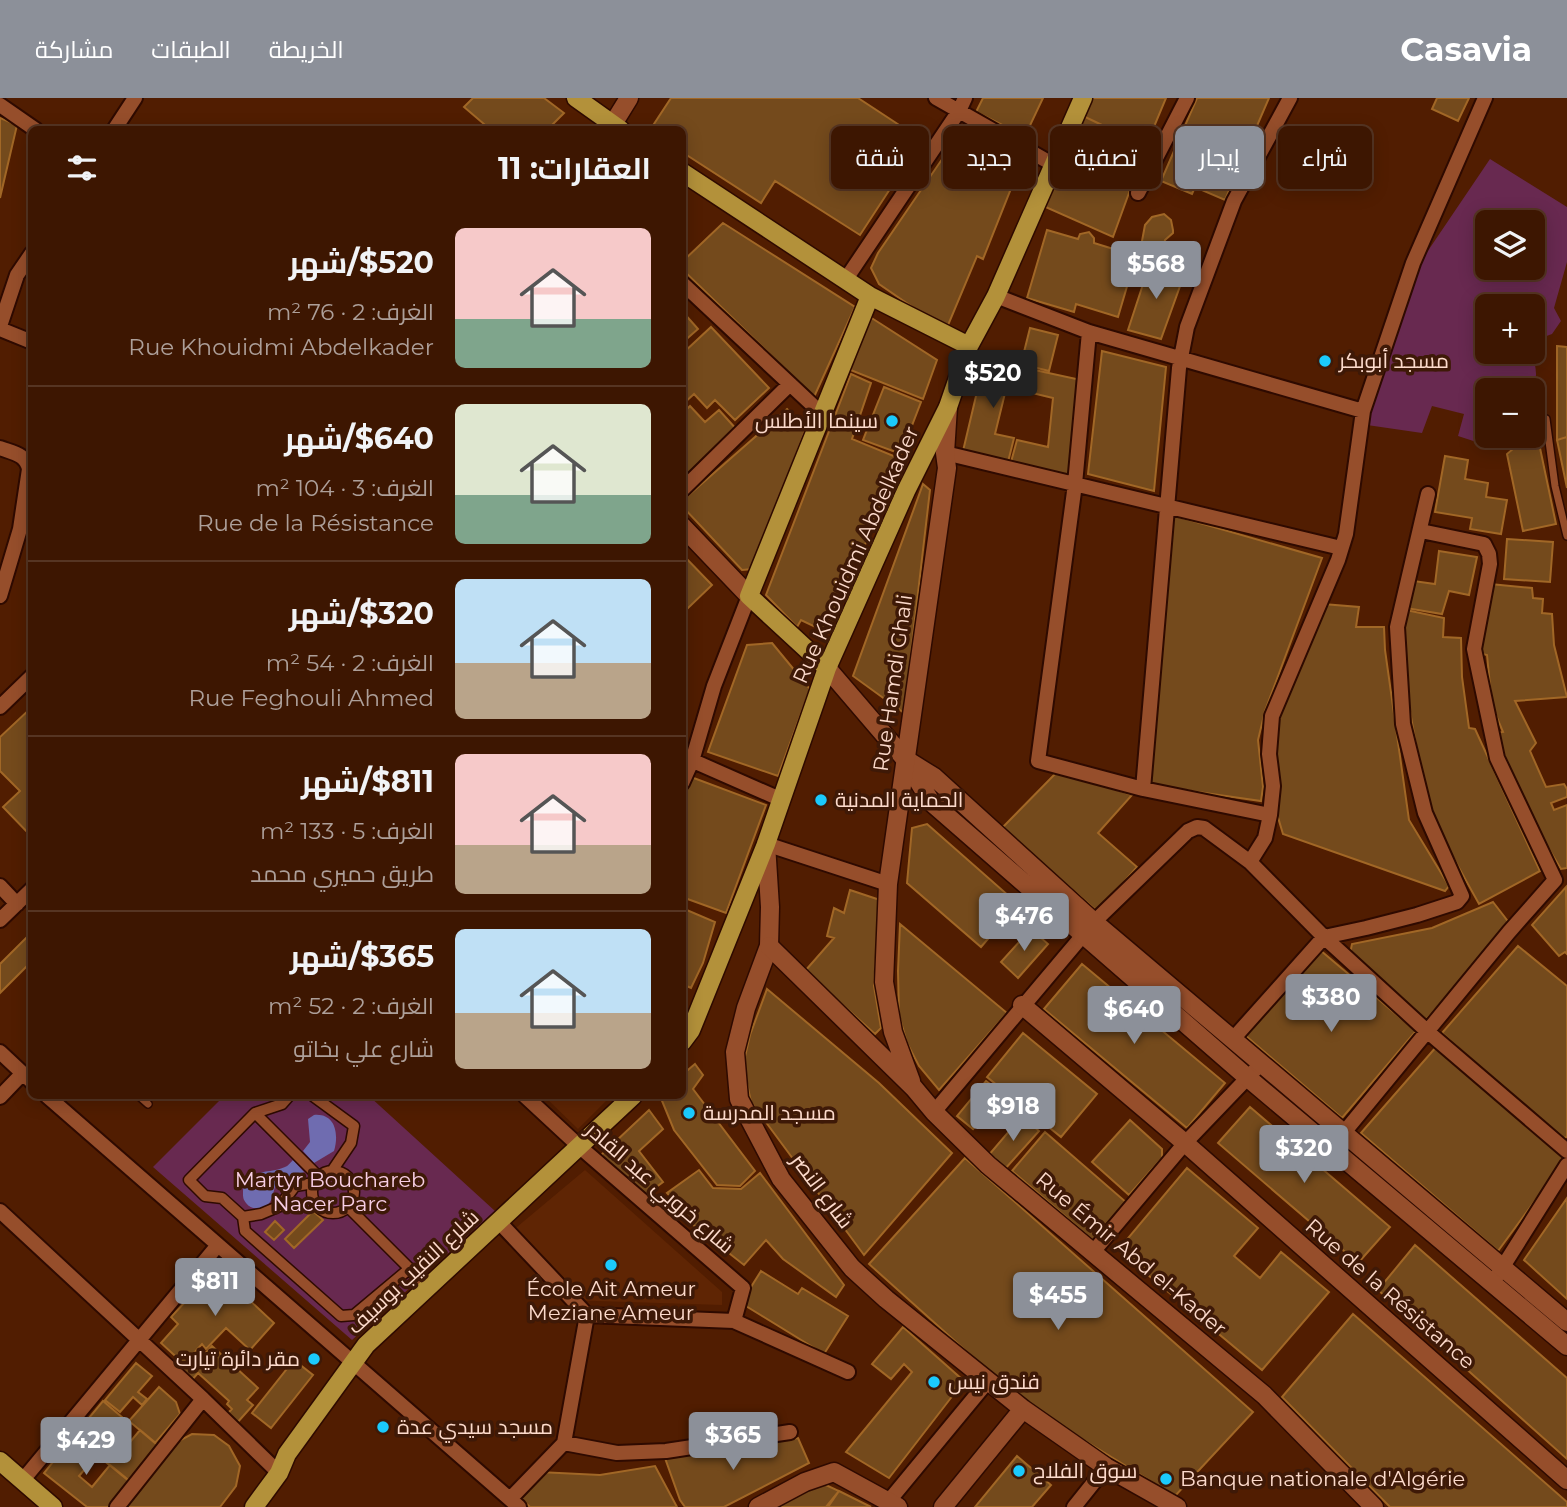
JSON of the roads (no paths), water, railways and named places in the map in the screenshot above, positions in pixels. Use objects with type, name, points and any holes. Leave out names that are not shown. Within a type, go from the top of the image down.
[{"type":"main road","points":[[576,98],[616,126]]},
{"type":"main road","name":"Rue Khouidmi Abdelkader","points":[[1071,126],[1083,98]]},
{"type":"main road","name":"Rue Khouidmi Abdelkader","points":[[766,844],[827,668],[906,491],[948,407],[969,346],[996,296],[1050,174]]},
{"type":"main road","points":[[686,175],[870,296],[969,346]]},
{"type":"main road","points":[[827,668],[749,596],[870,296]]},
{"type":"main road","points":[[686,1029],[766,844]]},
{"type":"main road","name":"شلرع النقيب بوسيف","points":[[254,1507],[279,1473],[287,1454],[366,1345],[630,1099]]},
{"type":"main road","points":[[0,1461],[51,1506]]},
{"type":"street","points":[[117,126],[135,98]]},
{"type":"street","points":[[617,126],[629,98]]},
{"type":"street","points":[[936,98],[962,105],[1050,162]]},
{"type":"street","points":[[1139,193],[1187,98]]},
{"type":"street","points":[[1143,789],[1181,358],[1187,327],[1234,201],[1290,98]]},
{"type":"street","points":[[1251,862],[1265,838],[1270,815],[1273,786],[1269,754],[1272,716],[1346,534],[1363,411],[1413,262],[1485,98]]},
{"type":"street","points":[[0,105],[30,126]]},
{"type":"street","points":[[846,279],[962,105]]},
{"type":"street","points":[[28,259],[17,275],[0,328],[28,340]]},
{"type":"street","points":[[686,287],[821,413]]},
{"type":"street","points":[[996,296],[1090,332],[1363,411]]},
{"type":"street","points":[[1090,332],[1075,484],[1038,761],[1143,789],[1270,815]]},
{"type":"street","points":[[686,486],[790,384]]},
{"type":"street","name":"Rue Hamdi Ghali","points":[[914,1088],[893,1032],[884,982],[888,884],[947,468],[945,453],[948,407]]},
{"type":"street","points":[[0,448],[23,456],[28,462]]},
{"type":"street","points":[[945,453],[1341,548]]},
{"type":"street","points":[[0,596],[20,529],[28,476]]},
{"type":"street","points":[[1232,1040],[1324,937],[1418,915],[1457,902],[1462,896],[1425,813],[1404,724],[1397,627],[1428,494]]},
{"type":"street","points":[[686,530],[749,596],[687,759],[782,800]]},
{"type":"street","points":[[1331,1147],[1555,880],[1497,758],[1477,663],[1475,649],[1490,564],[1489,554],[1484,544],[1421,531]]},
{"type":"street","points":[[827,668],[905,759],[931,802],[1088,929],[1232,1040],[1567,1322]]},
{"type":"street","points":[[0,707],[28,680]]},
{"type":"street","points":[[934,1112],[1088,929],[1188,831],[1197,827],[1204,828],[1251,862],[1324,937],[1427,1032],[1567,1151]]},
{"type":"street","points":[[766,844],[888,884]]},
{"type":"street","name":"شارع النصر","points":[[766,844],[770,907],[769,946],[746,1008],[735,1052],[739,1099],[781,1179],[852,1268],[886,1299],[1024,1409],[1107,1467],[1170,1505]]},
{"type":"street","points":[[0,886],[17,904]]},
{"type":"street","points":[[0,920],[28,893]]},
{"type":"street","points":[[1088,929],[1248,1078],[1567,1346]]},
{"type":"street","name":"Rue Émir Abd el-Kader","points":[[769,946],[914,1088],[934,1112],[988,1165],[1264,1395],[1374,1507]]},
{"type":"street","name":"Rue de la Résistance","points":[[1022,1005],[1185,1143],[1567,1480]]},
{"type":"street","points":[[0,1052],[28,1073],[0,1097]]},
{"type":"street","points":[[1093,1252],[1185,1143],[1260,1064]]},
{"type":"street","points":[[50,1099],[514,1503],[564,1443],[587,1315]]},
{"type":"street","points":[[286,1099],[282,1104],[255,1113],[189,1180],[205,1195],[222,1198],[243,1217],[245,1231],[341,1316],[354,1315],[409,1269]]},
{"type":"street","points":[[243,1217],[261,1214],[280,1206],[295,1186],[332,1171],[341,1161],[351,1143],[354,1126],[317,1099]]},
{"type":"street","name":"شارع خروبي عبد القادر","points":[[528,1099],[743,1288],[734,1321]]},
{"type":"street","points":[[255,1113],[315,1177],[313,1197],[321,1209],[335,1213],[348,1207],[355,1194],[341,1161]]},
{"type":"street","points":[[1493,1283],[1567,1164]]},
{"type":"street","points":[[332,1171],[346,1175]]},
{"type":"street","points":[[348,1207],[428,1287]]},
{"type":"street","points":[[0,1211],[279,1473]]},
{"type":"street","points":[[499,1222],[587,1315],[734,1321],[848,1372]]},
{"type":"street","points":[[22,1480],[218,1245]]},
{"type":"street","points":[[758,1507],[805,1482],[834,1472],[893,1504],[988,1381]]},
{"type":"street","points":[[117,1507],[203,1399]]},
{"type":"street","points":[[943,1507],[1024,1409]]},
{"type":"street","points":[[564,1443],[617,1453],[666,1451],[790,1432]]},
{"type":"street","points":[[1074,1507],[1107,1467]]},
{"type":"lane","points":[[1546,419],[1555,486],[1567,536]]},
{"type":"lane","points":[[0,912],[17,904]]},
{"type":"lane","points":[[142,1099],[148,1104]]},
{"type":"place","name":"مسجد أبوبكر","points":[[1325,361]]},
{"type":"place","name":"سينما الأطلس","points":[[892,421]]},
{"type":"place","name":"الحماية المدنية","points":[[821,800]]},
{"type":"place","name":"مسجد المدرسة","points":[[689,1113]]},
{"type":"place","name":"École Ait Ameur Meziane Ameur","points":[[611,1265]]},
{"type":"place","name":"مقر دائرة تيارت","points":[[314,1359]]},
{"type":"place","name":"فندق نيس","points":[[934,1382]]},
{"type":"place","name":"مسجد سيدي عدة","points":[[383,1427]]},
{"type":"place","name":"سوق الفلاح","points":[[1019,1471]]},
{"type":"place","name":"Banque nationale d'Algérie","points":[[1166,1479]]},
{"type":"park label","name":"Martyr Bouchareb Nacer Parc","points":[[330,1192]]}]
